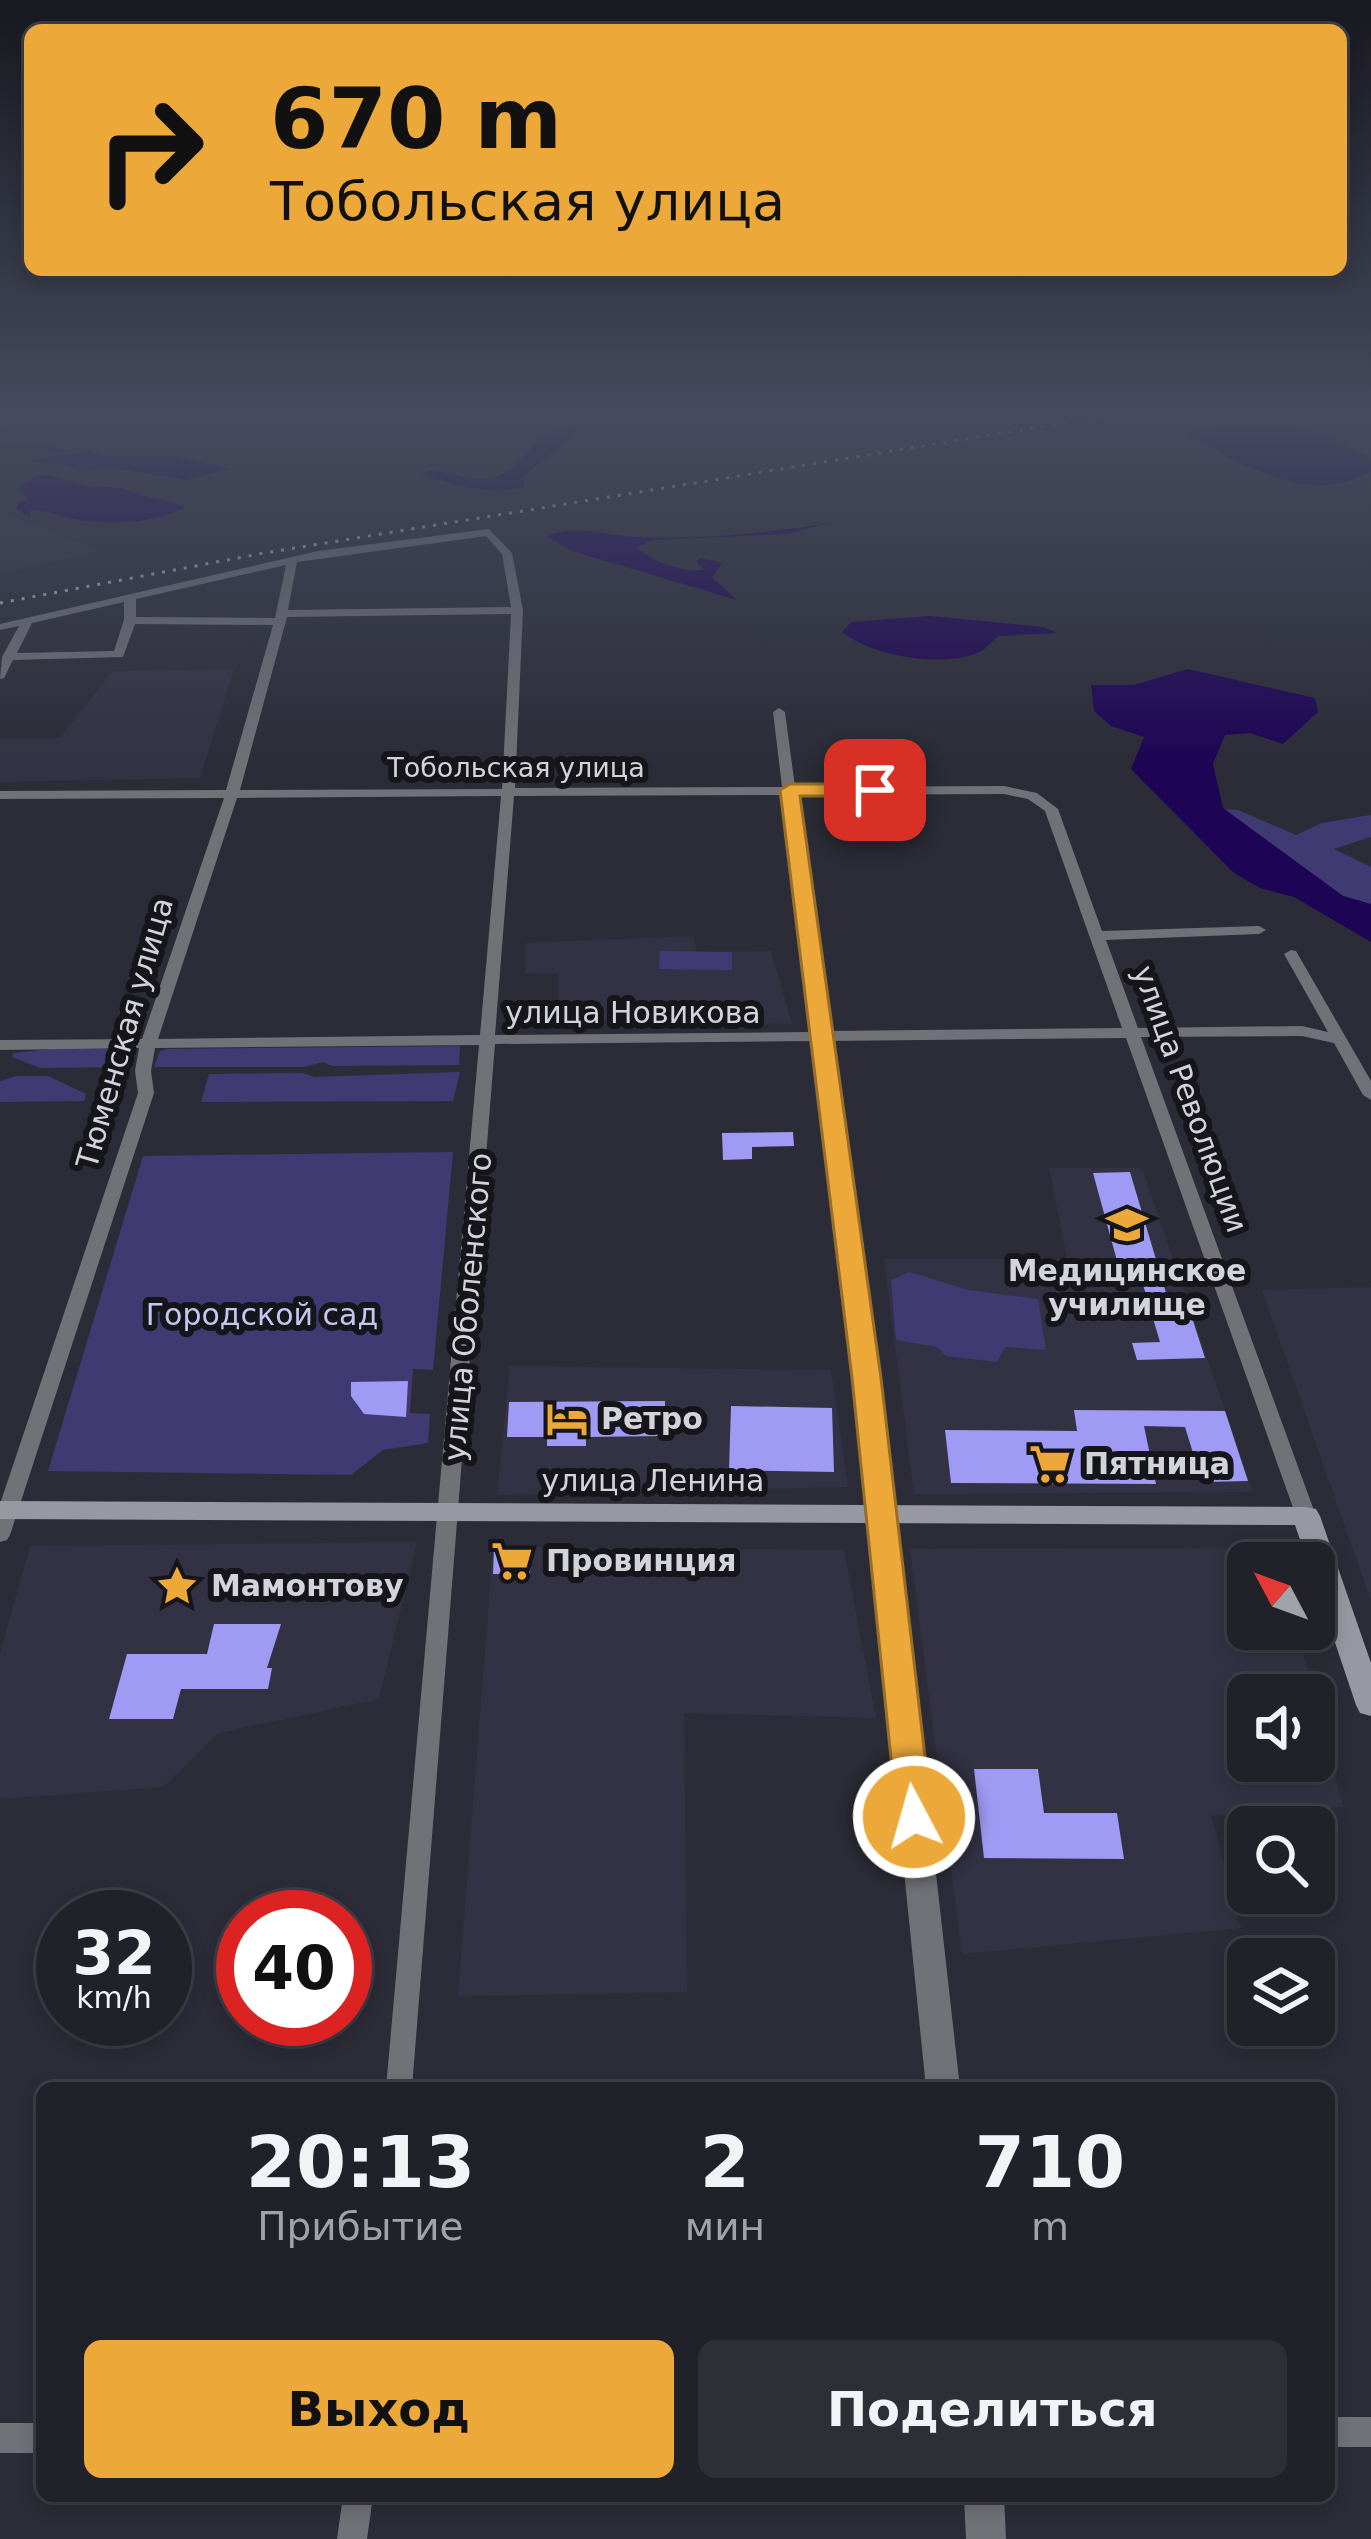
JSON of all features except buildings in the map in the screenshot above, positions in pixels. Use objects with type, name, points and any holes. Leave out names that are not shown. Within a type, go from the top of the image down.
[{"type":"main road","name":"улица Ленина","points":[[3,1518],[451,1513],[1306,1516]]},
{"type":"main road","name":"улица Революции","points":[[1306,1516],[1362,1645],[1371,1705]]},
{"type":"street","name":"улица Оболенского","points":[[292,562],[318,554],[488,532],[507,553],[517,610],[490,1040],[400,2082]]},
{"type":"street","points":[[0,627],[292,562]]},
{"type":"street","name":"Тюменская улица","points":[[3,1518],[146,1093],[143,1071],[148,1044],[282,618],[292,562]]},
{"type":"street","points":[[8,657],[118,654],[130,620],[130,595]]},
{"type":"street","points":[[130,620],[517,610]]},
{"type":"street","points":[[0,675],[28,620]]},
{"type":"street","points":[[779,712],[882,1516],[942,2082]]},
{"type":"street","name":"Тобольская улица","points":[[0,795],[1004,790],[1032,796]]},
{"type":"street","name":"улица Революции","points":[[1032,796],[1052,809],[1306,1516]]},
{"type":"street","points":[[1096,936],[1259,929]]},
{"type":"street","points":[[1291,954],[1371,1095]]},
{"type":"street","name":"улица Новикова","points":[[0,1045],[1302,1031],[1336,1039]]},
{"type":"street","points":[[1335,2432],[1371,2432]]},
{"type":"street","points":[[0,2438],[36,2438]]},
{"type":"street","points":[[352,2539],[357,2502]]},
{"type":"street","points":[[984,2502],[986,2539]]},
{"type":"shaded area","points":[[0,529],[46,529],[99,551],[0,574]]},
{"type":"shaded area","points":[[805,529],[653,540],[637,547],[659,562],[687,570],[705,570],[697,563],[699,558],[722,563],[712,578],[737,600],[572,551],[546,536],[580,531],[637,537]]},
{"type":"shaded area","points":[[930,616],[1043,627],[1057,633],[998,636],[975,654],[925,659],[888,653],[842,632],[851,622]]},
{"type":"shaded area","points":[[234,669],[200,778],[0,782],[0,738],[60,738],[113,671]]},
{"type":"shaded area","points":[[1188,669],[1315,698],[1318,712],[1283,744],[1250,733],[1225,735],[1213,764],[1223,808],[1343,896],[1371,904],[1371,942],[1294,897],[1260,888],[1234,873],[1131,769],[1144,737],[1111,726],[1094,711],[1091,685],[1134,685]]},
{"type":"shaded area","points":[[694,936],[696,952],[771,951],[792,1024],[559,1020],[558,974],[525,973],[526,943]]},
{"type":"shaded area","points":[[1049,1168],[1142,1168],[1253,1492],[914,1494],[884,1259],[1067,1259]]},
{"type":"shaded area","points":[[1371,1287],[1371,1601],[1262,1290]]},
{"type":"shaded area","points":[[510,1366],[831,1370],[848,1487],[497,1495]]},
{"type":"shaded area","points":[[417,1542],[379,1699],[219,1733],[163,1787],[0,1799],[0,1653],[30,1546]]},
{"type":"shaded area","points":[[493,1547],[844,1550],[876,1718],[684,1713],[687,1992],[458,1996]]},
{"type":"shaded area","points":[[1227,1548],[1227,1650],[1302,1650],[1309,1674],[1227,1674],[1227,1782],[1335,1782],[1335,1776],[1343,1807],[1227,1806],[1227,1815],[1211,1816],[1227,1876],[1227,1914],[1237,1914],[1241,1928],[962,1954],[910,1549]]},
{"type":"green space","points":[[1223,809],[1238,810],[1296,835],[1322,823],[1371,815],[1371,837],[1334,849],[1371,867],[1371,904],[1343,896]]},
{"type":"green space","points":[[660,951],[732,952],[732,970],[659,969]]},
{"type":"green space","points":[[460,1046],[459,1065],[331,1066],[323,1062],[304,1067],[154,1067],[160,1051],[167,1049]]},
{"type":"green space","points":[[134,1049],[128,1067],[40,1068],[12,1057],[13,1053]]},
{"type":"green space","points":[[460,1072],[453,1101],[201,1102],[209,1074],[302,1073],[314,1077]]},
{"type":"green space","points":[[48,1076],[86,1094],[84,1101],[0,1102],[0,1081]]},
{"type":"green space","name":"Городской сад","points":[[453,1152],[433,1370],[413,1369],[410,1413],[430,1414],[428,1443],[383,1450],[351,1475],[48,1471],[143,1156]]},
{"type":"green space","points":[[910,1272],[968,1290],[1038,1299],[1046,1350],[1005,1347],[997,1362],[946,1356],[937,1347],[896,1340],[891,1280]]},
{"type":"railway","points":[[0,603],[409,529]]},
{"type":"place","name":"Медицинское училище","points":[[1127,1225]]},
{"type":"place","name":"Ретро","points":[[567,1419]]},
{"type":"place","name":"Пятница","points":[[1050,1464]]},
{"type":"place","name":"Провинция","points":[[512,1561]]},
{"type":"place","name":"Мамонтову","points":[[177,1586]]},
{"type":"route","points":[[875,790],[790,790],[866,1378],[914,1817]]}]
